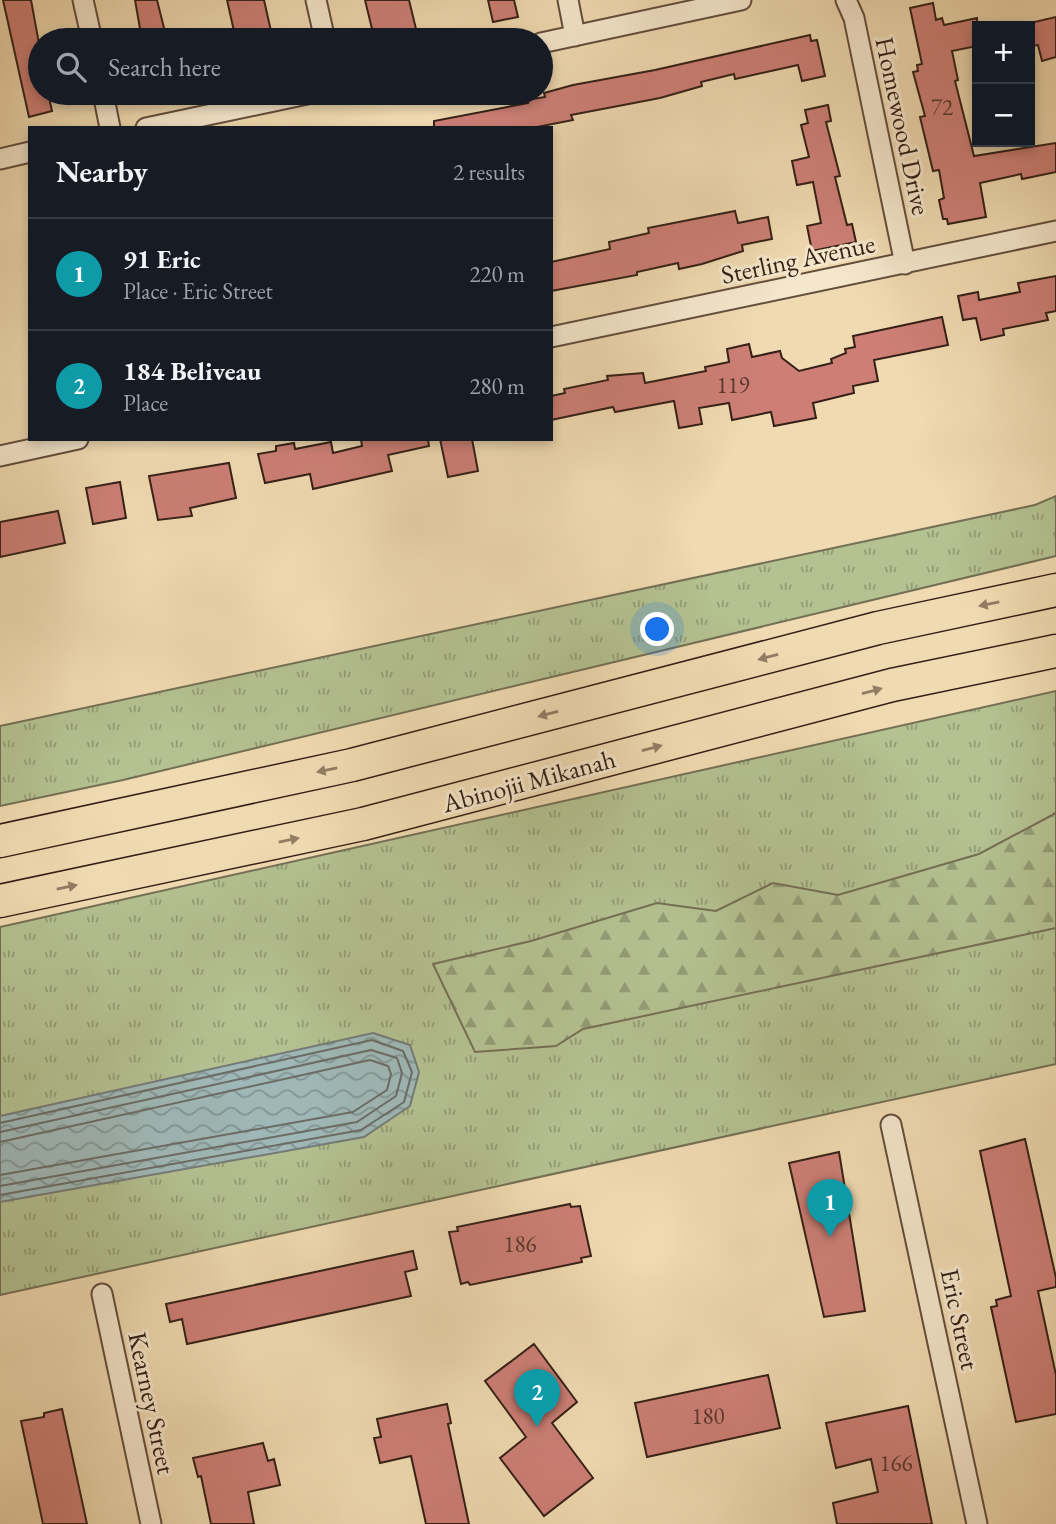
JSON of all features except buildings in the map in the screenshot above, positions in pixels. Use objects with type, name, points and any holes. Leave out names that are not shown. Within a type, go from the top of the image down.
[{"type":"main road","points":[[0,841],[352,765],[878,628],[1056,590]]},
{"type":"main road","name":"Abinojii Mikanah","points":[[0,901],[363,824],[892,685],[1056,651]]},
{"type":"street","points":[[83,0],[89,28]]},
{"type":"street","points":[[316,0],[322,28]]},
{"type":"street","points":[[568,0],[575,36]]},
{"type":"street","points":[[553,41],[741,0]]},
{"type":"street","name":"Homewood Drive","points":[[846,0],[853,18],[905,264]]},
{"type":"street","points":[[105,105],[110,126]]},
{"type":"street","points":[[155,126],[255,105]]},
{"type":"street","points":[[0,159],[28,152]]},
{"type":"street","name":"Sterling Avenue","points":[[553,337],[1056,231]]},
{"type":"street","points":[[0,456],[69,441]]},
{"type":"street","name":"Eric Street","points":[[891,1125],[977,1524]]},
{"type":"street","name":"Kearney Street","points":[[102,1294],[151,1524]]},
{"type":"green space","points":[[1056,496],[1056,556],[123,780],[0,806],[0,726],[1035,505]]},
{"type":"green space","points":[[1056,691],[1056,1064],[0,1295],[0,927]]},
{"type":"green space","points":[[1056,813],[1056,928],[583,1029],[556,1046],[475,1052],[433,964],[531,941],[657,903],[716,911],[773,883],[838,895],[979,854]]},
{"type":"water","points":[[373,1033],[410,1045],[419,1072],[410,1106],[364,1137],[0,1202],[0,1116]]},
{"type":"place","name":"91 Eric","points":[[830,1237]]},
{"type":"place","name":"184 Beliveau","points":[[537,1427]]}]
